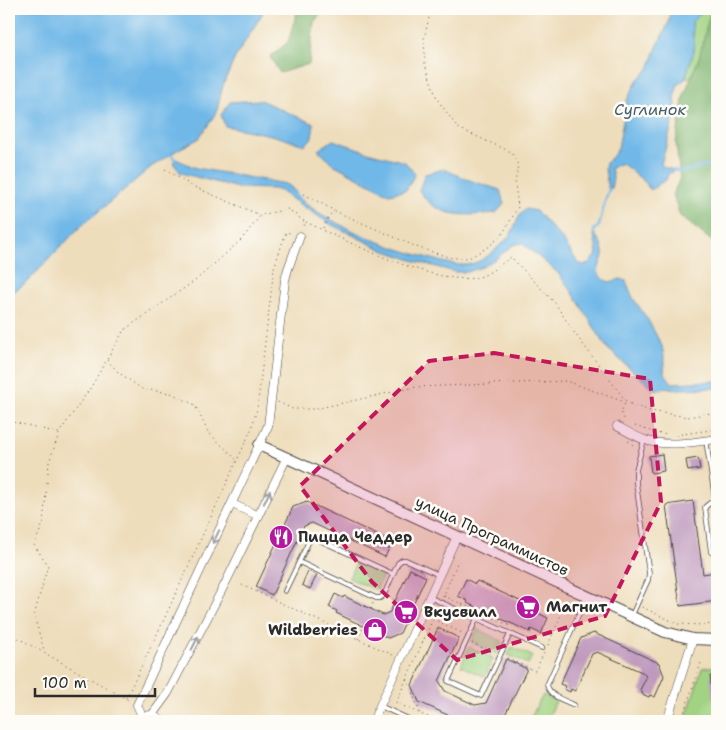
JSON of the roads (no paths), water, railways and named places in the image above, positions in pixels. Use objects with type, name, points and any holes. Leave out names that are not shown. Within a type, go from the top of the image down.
[{"type":"street","points":[[287,457],[168,693],[152,714],[140,719],[136,706],[268,426],[285,280],[300,236]]},
{"type":"street","points":[[617,426],[644,440],[655,442],[678,443],[717,438]]},
{"type":"street","name":"улица Программистов","points":[[259,445],[665,632],[693,639],[717,640]]},
{"type":"street","points":[[232,504],[258,516]]},
{"type":"street","points":[[373,721],[457,536]]},
{"type":"street","points":[[667,721],[693,639]]},
{"type":"street","points":[[152,714],[162,721]]},
{"type":"lane","points":[[631,617],[648,580],[649,573],[636,470],[644,440]]},
{"type":"lane","points":[[706,440],[716,499],[705,507],[711,552],[717,556]]},
{"type":"lane","points":[[285,591],[312,538],[393,574]]},
{"type":"lane","points":[[299,562],[376,598],[384,595],[398,563],[402,560],[406,560],[439,575]]},
{"type":"lane","points":[[574,705],[550,693],[548,685],[587,596]]},
{"type":"lane","points":[[429,597],[542,648]]},
{"type":"lane","points":[[477,618],[448,681],[481,696],[510,634]]},
{"type":"lane","points":[[380,706],[413,721]]},
{"type":"water","points":[[9,9],[265,9],[235,58],[223,85],[217,110],[198,139],[151,167],[79,228],[27,282],[9,295]]},
{"type":"water","name":"Суглинок","points":[[670,9],[705,9],[692,22],[694,50],[685,79],[678,84],[675,94],[676,111],[661,164],[665,168],[676,170],[668,174],[666,180],[653,189],[649,189],[646,183],[623,164],[619,164],[611,168],[613,178],[611,189],[608,188],[606,163],[618,148],[627,100],[638,79],[649,69],[669,22]]},
{"type":"water","points":[[260,100],[314,124],[312,138],[305,145],[271,135],[225,126],[221,115],[230,102]]},
{"type":"water","points":[[333,140],[405,162],[415,174],[406,190],[389,194],[333,164],[318,150]]},
{"type":"water","points":[[176,159],[196,168],[286,184],[307,205],[351,230],[397,249],[450,264],[469,264],[485,258],[508,238],[526,209],[536,211],[563,240],[578,263],[583,265],[589,263],[597,254],[594,233],[603,249],[598,270],[600,276],[609,282],[621,279],[626,281],[633,298],[662,346],[665,362],[664,372],[672,383],[717,381],[717,388],[675,389],[665,387],[659,390],[653,389],[607,348],[571,290],[557,272],[522,243],[513,245],[482,267],[468,272],[455,272],[383,250],[330,224],[280,191],[274,189],[238,188],[181,173],[173,163]]},
{"type":"water","points":[[444,169],[466,179],[500,190],[504,204],[496,213],[473,215],[453,214],[434,206],[419,190],[425,174]]},
{"type":"waterway","points":[[169,152],[177,162]]},
{"type":"waterway","points":[[674,170],[682,172],[717,163]]},
{"type":"waterway","points":[[594,235],[594,230],[599,226],[610,187]]},
{"type":"place","name":"Пицца Чеддер","points":[[281,537]]},
{"type":"place","name":"Магнит","points":[[528,607]]},
{"type":"place","name":"Вкусвилл","points":[[406,612]]},
{"type":"place","name":"Wildberries","points":[[375,630]]}]
